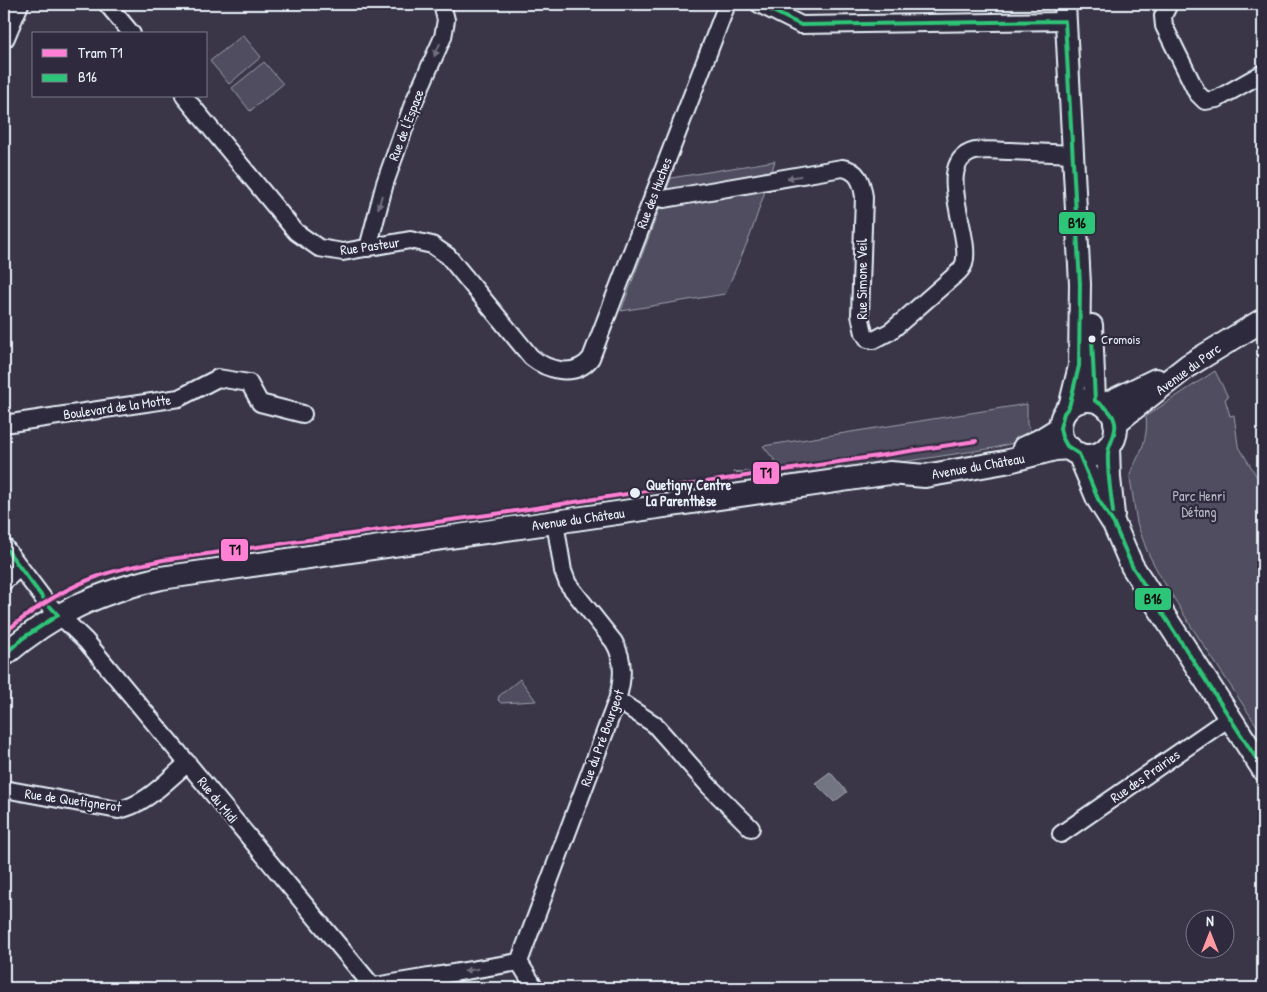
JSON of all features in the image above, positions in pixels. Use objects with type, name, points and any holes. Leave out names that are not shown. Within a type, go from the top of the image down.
[{"type":"main road","name":"Avenue du Parc","points":[[1105,410],[1189,365],[1263,320]]},
{"type":"main road","points":[[1074,451],[1088,456],[1097,454],[1108,447],[1115,435],[1105,410],[1083,401],[1069,407],[1064,413],[1060,428],[1062,437],[1074,451],[1098,499],[1114,524],[1132,566],[1263,769]]},
{"type":"main road","points":[[890,473],[1010,451],[1039,441],[1060,428]]},
{"type":"main road","points":[[1108,447],[1114,524]]},
{"type":"main road","name":"Avenue du Château","points":[[4,655],[23,638],[58,615],[86,600],[131,585],[161,578],[890,473],[925,476],[1006,462],[1056,449],[1074,451]]},
{"type":"street","points":[[4,37],[18,4]]},
{"type":"street","points":[[107,4],[130,32]]},
{"type":"street","name":"Rue de l'Espace","points":[[368,248],[385,182],[413,104],[443,37],[446,20],[442,4]]},
{"type":"street","name":"Rue des Huches","points":[[569,371],[581,367],[591,358],[726,4]]},
{"type":"street","points":[[759,4],[801,25],[1065,12],[1080,284],[1079,366],[1069,407]]},
{"type":"street","points":[[1169,4],[1163,16],[1165,30],[1197,93],[1205,100],[1217,99],[1263,74]]},
{"type":"street","name":"Rue Pasteur","points":[[186,98],[296,232],[319,248],[343,252],[410,240],[426,243],[438,248],[448,256],[531,357],[544,366],[560,371],[569,371]]},
{"type":"street","name":"Rue Simone Veil","points":[[653,195],[664,199],[842,168],[854,172],[862,184],[864,197],[860,315],[864,333],[868,338],[874,340],[891,331],[954,276],[964,263],[964,242],[955,182],[956,166],[960,160],[966,155],[985,150],[1072,154]]},
{"type":"street","points":[[1078,249],[1090,297],[1105,410]]},
{"type":"street","name":"Boulevard de la Motte","points":[[4,424],[178,398],[218,378],[249,383],[260,403],[303,414]]},
{"type":"street","name":"Rue du Pré Bourgeot","points":[[519,962],[616,700],[623,673],[619,651],[568,584],[563,571],[555,522]]},
{"type":"street","points":[[4,546],[58,615]]},
{"type":"street","points":[[4,582],[20,567]]},
{"type":"street","name":"Rue du Midi","points":[[58,615],[86,641],[188,763],[370,988]]},
{"type":"street","points":[[616,700],[654,724],[709,786],[751,828]]},
{"type":"street","name":"Rue des Prairies","points":[[1061,834],[1229,718]]},
{"type":"street","name":"Rue de Quetignerot","points":[[4,789],[118,810],[138,804],[188,763]]},
{"type":"street","points":[[370,988],[519,962],[535,988]]},
{"type":"green space","points":[[243,35],[261,57],[229,84],[210,61]]},
{"type":"green space","points":[[264,62],[283,84],[250,111],[232,88]]},
{"type":"green space","points":[[775,161],[750,236],[725,294],[621,311],[671,178]]},
{"type":"green space","name":"Parc Henri Détang","points":[[1215,371],[1228,397],[1225,399],[1230,416],[1234,415],[1238,445],[1263,487],[1263,735],[1191,626],[1147,551],[1137,523],[1130,478],[1131,470],[1142,449],[1145,438],[1146,416]]},
{"type":"green space","points":[[1027,404],[1027,424],[1033,435],[994,448],[790,479],[763,446]]},
{"type":"green space","points":[[520,679],[536,701],[501,703],[498,700],[499,696]]},
{"type":"water","points":[[830,772],[847,792],[834,802],[815,783]]},
{"type":"tram line","name":"T1","points":[[4,633],[61,593],[86,581],[107,573],[163,560],[502,513],[976,441]]},
{"type":"tram line","points":[[734,472],[776,472]]},
{"type":"transit line","name":"B16","points":[[759,4],[801,25],[1065,21]]},
{"type":"transit line","name":"B16","points":[[1065,21],[1080,284],[1079,366],[1069,407],[1064,413],[1060,428],[1062,437],[1067,446],[1079,454],[1098,499],[1114,524],[1132,566],[1263,769]]},
{"type":"transit line","name":"B16","points":[[1092,339],[1095,401],[1108,410],[1115,423],[1115,431],[1108,453],[1113,512]]},
{"type":"transit line","name":"B16","points":[[4,546],[58,615]]},
{"type":"transit line","name":"B16","points":[[4,655],[23,638],[58,615]]},
{"type":"place","name":"Cromois","points":[[1092,339]]},
{"type":"place","name":"Quetigny Centre La Parenthèse","points":[[635,493]]}]
